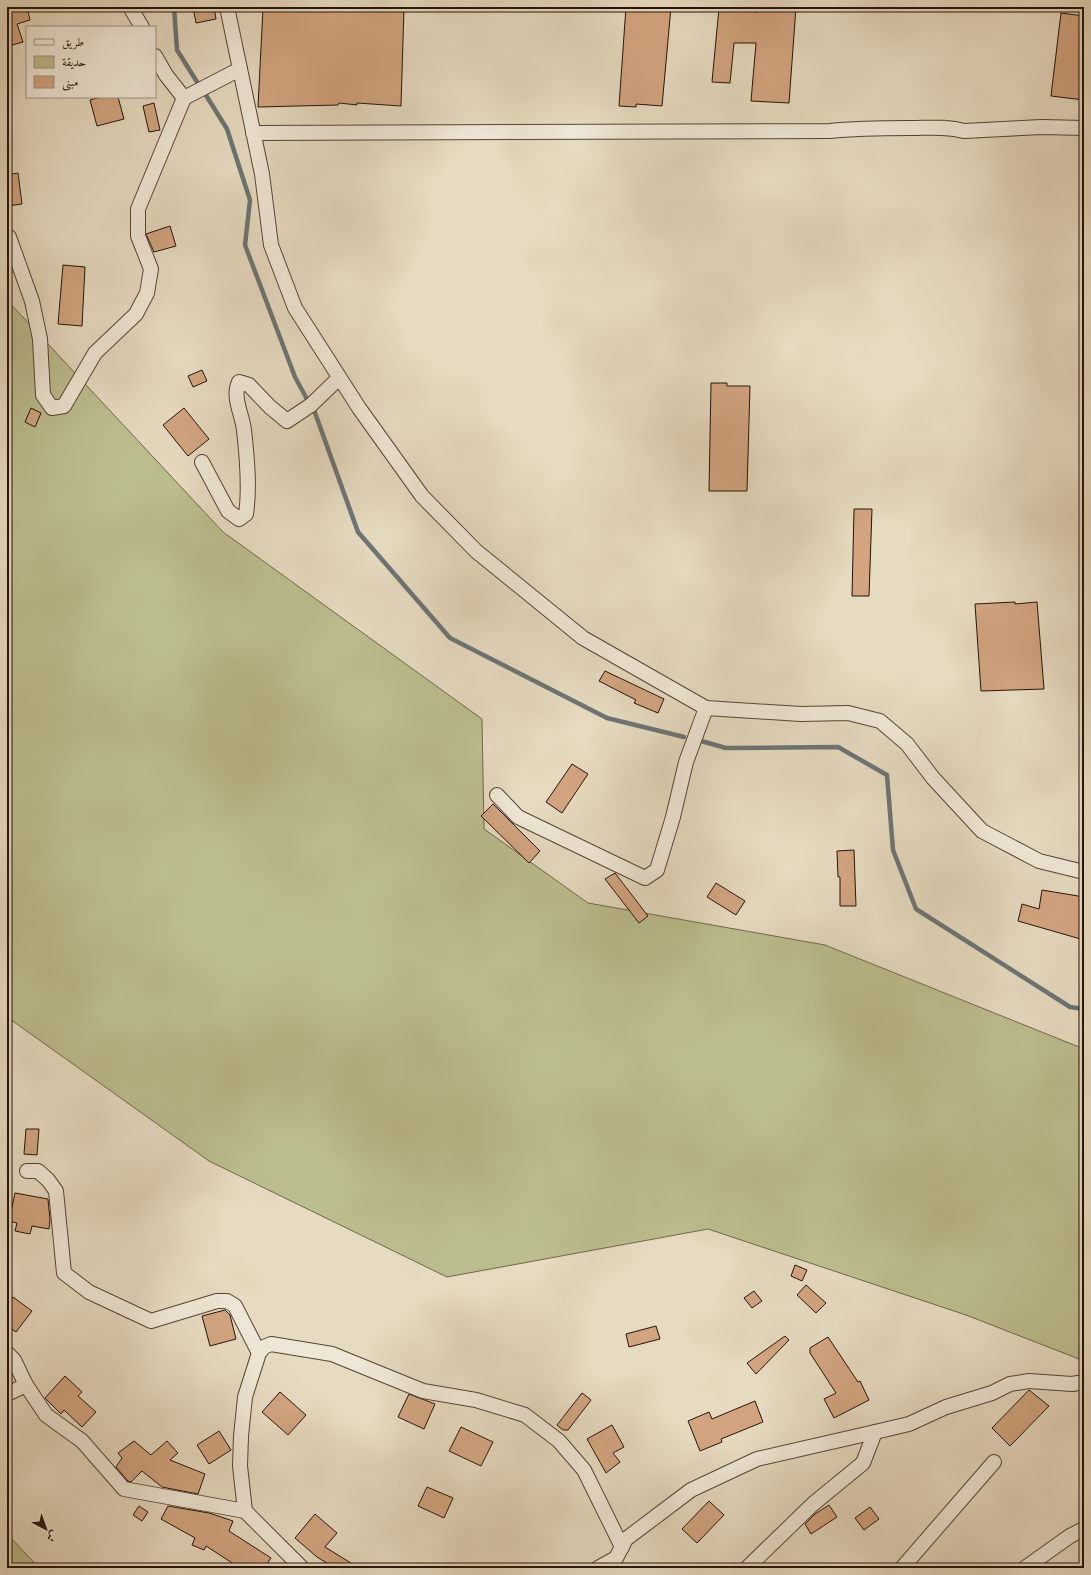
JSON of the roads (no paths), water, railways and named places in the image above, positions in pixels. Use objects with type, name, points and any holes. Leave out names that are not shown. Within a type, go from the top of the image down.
[{"type":"street","points":[[130,7],[141,26]]},
{"type":"street","points":[[226,7],[262,174],[271,245],[295,308],[359,408],[422,496],[476,551],[583,638],[706,708],[801,714],[848,713],[880,721],[908,744],[933,778],[982,831],[1039,861],[1084,872]]},
{"type":"street","points":[[156,58],[166,75],[184,98]]},
{"type":"street","points":[[9,238],[32,301],[40,339],[43,395],[52,408],[64,406],[95,353],[136,314],[147,293],[151,269],[138,236],[138,209],[184,98],[240,69]]},
{"type":"street","points":[[253,134],[830,131],[853,128],[954,128],[964,131],[1042,127],[1084,128]]},
{"type":"street","points":[[202,462],[228,511],[238,519],[246,514],[248,502],[244,429],[235,390],[239,382],[249,385],[270,407],[287,421],[311,405],[339,378]]},
{"type":"street","points":[[496,795],[518,817],[645,878],[657,870],[674,817],[686,762],[706,708]]},
{"type":"street","points":[[27,1171],[38,1171],[48,1180],[56,1191],[64,1272],[89,1292],[151,1321],[217,1301],[227,1301],[235,1306],[259,1353]]},
{"type":"street","points":[[245,1511],[240,1466],[245,1397],[259,1353],[271,1344],[332,1354],[423,1391],[476,1400],[525,1415],[559,1441],[584,1470],[622,1546]]},
{"type":"street","points":[[7,1353],[14,1360],[26,1385],[46,1415],[82,1441],[124,1489],[245,1511],[302,1568]]},
{"type":"street","points":[[598,1568],[616,1558],[626,1539],[633,1533],[690,1490],[757,1459],[909,1424],[946,1407],[992,1393],[1010,1384],[1029,1382],[1072,1384],[1084,1382]]},
{"type":"street","points":[[7,1394],[26,1385]]},
{"type":"street","points":[[747,1568],[813,1504],[863,1463],[875,1432]]},
{"type":"street","points":[[902,1568],[994,1462]]},
{"type":"street","points":[[1026,1568],[1070,1536],[1084,1529]]},
{"type":"waterway","points":[[174,7],[177,50],[199,85]]},
{"type":"waterway","points":[[204,92],[227,129],[250,200],[245,245],[295,377],[308,401]]},
{"type":"waterway","points":[[314,410],[358,532],[450,638],[607,718],[684,737]]},
{"type":"waterway","points":[[701,741],[726,748],[838,747],[887,775],[893,850],[916,909],[1070,1007],[1084,1009]]}]
